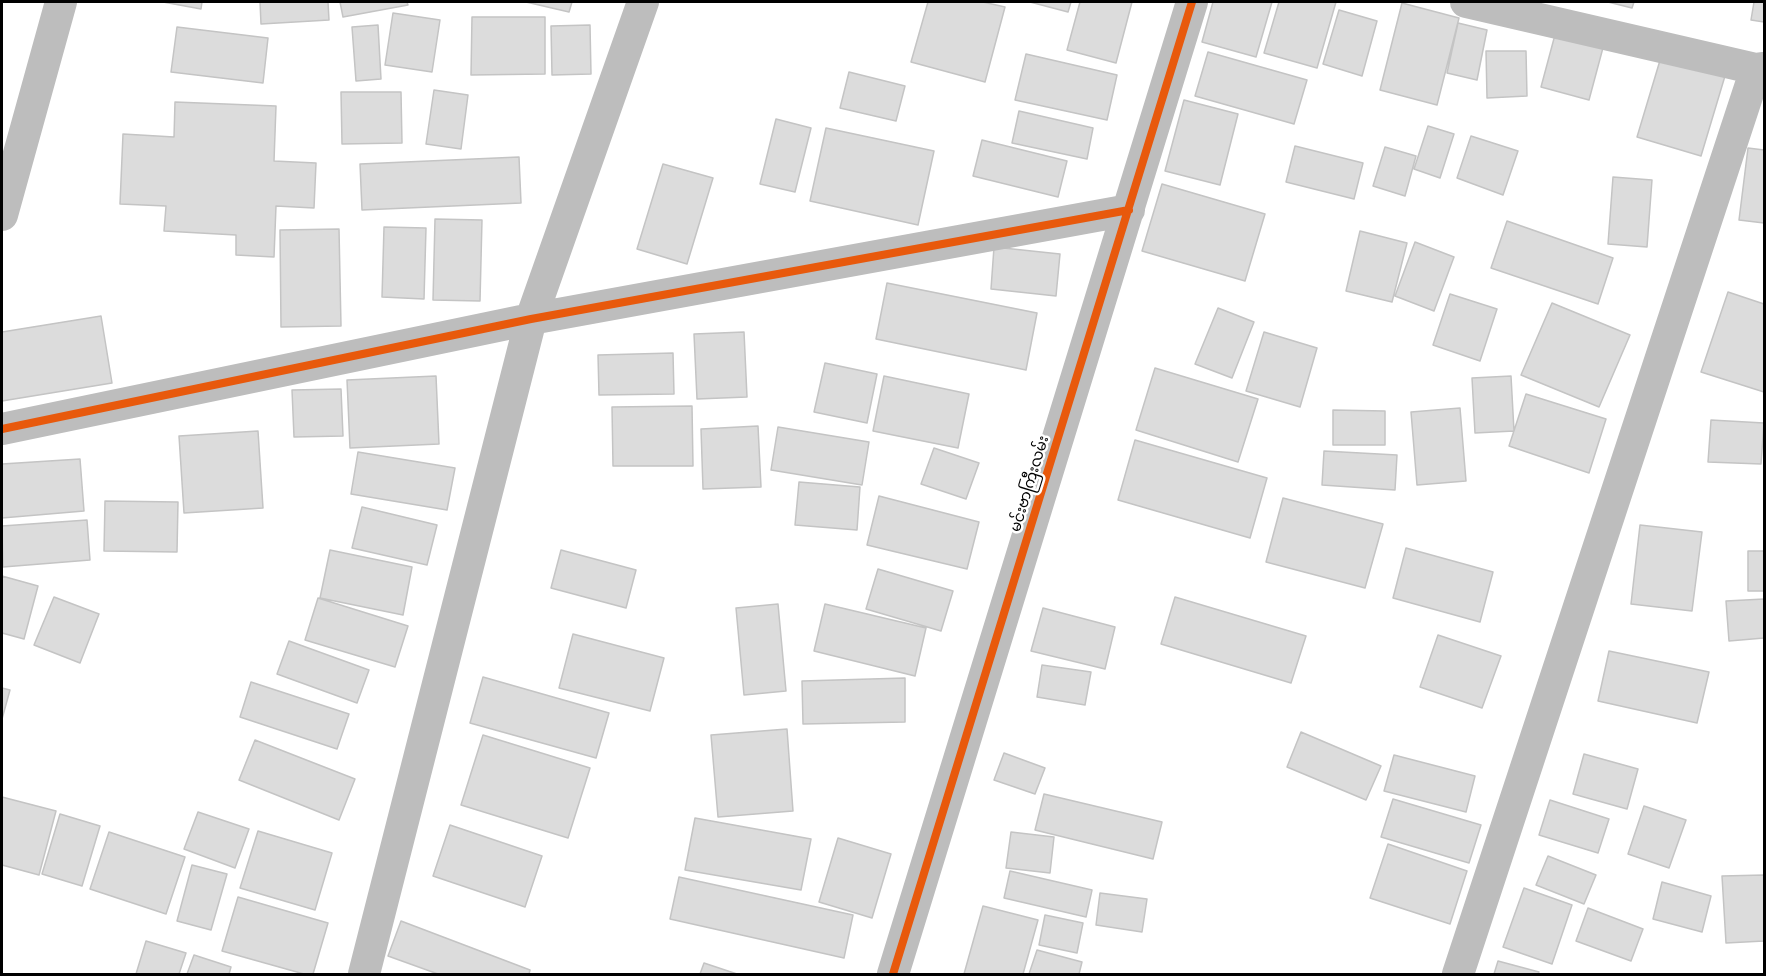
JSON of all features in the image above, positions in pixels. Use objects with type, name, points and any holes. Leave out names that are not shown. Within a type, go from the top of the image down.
[{"type":"street","points":[[2,215],[61,2]]},
{"type":"street","points":[[364,975],[531,319],[643,2]]},
{"type":"street","name":"မင်းဗာကြီးလမ်း","points":[[892,975],[1192,2]]},
{"type":"street","points":[[1458,975],[1760,68],[1466,2]]},
{"type":"street","points":[[2,429],[531,319],[1129,210]]},
{"type":"building","points":[[163,2],[202,2],[201,9]]},
{"type":"building","points":[[260,2],[328,2],[329,20],[261,24]]},
{"type":"building","points":[[340,2],[407,2],[408,5],[343,17]]},
{"type":"building","points":[[526,2],[572,2],[569,12]]},
{"type":"building","points":[[928,2],[983,2],[1005,7],[985,82],[911,62]]},
{"type":"building","points":[[1030,2],[1071,2],[1068,12]]},
{"type":"building","points":[[1080,2],[1132,2],[1116,63],[1067,50]]},
{"type":"building","points":[[1213,2],[1272,2],[1256,57],[1202,42]]},
{"type":"building","points":[[1279,2],[1336,2],[1317,68],[1264,53]]},
{"type":"building","points":[[1608,2],[1634,2],[1632,8]]},
{"type":"building","points":[[1754,2],[1764,2],[1764,22],[1751,20]]},
{"type":"building","points":[[1402,3],[1459,18],[1437,105],[1380,90]]},
{"type":"building","points":[[1339,10],[1377,21],[1362,76],[1323,64]]},
{"type":"building","points":[[393,13],[440,20],[432,72],[385,65]]},
{"type":"building","points":[[472,17],[545,17],[545,74],[471,75]]},
{"type":"building","points":[[1458,23],[1487,30],[1477,80],[1447,73]]},
{"type":"building","points":[[378,25],[381,79],[356,81],[352,27]]},
{"type":"building","points":[[590,25],[591,74],[552,75],[551,26]]},
{"type":"building","points":[[177,27],[268,38],[263,83],[171,72]]},
{"type":"building","points":[[1556,31],[1604,44],[1589,100],[1541,87]]},
{"type":"building","points":[[1486,51],[1526,51],[1527,96],[1487,98]]},
{"type":"building","points":[[1208,52],[1307,80],[1294,124],[1195,96]]},
{"type":"building","points":[[1026,54],[1117,75],[1107,120],[1015,100]]},
{"type":"building","points":[[1661,57],[1725,76],[1701,156],[1637,137]]},
{"type":"building","points":[[849,72],[905,86],[896,121],[840,108]]},
{"type":"building","points":[[434,90],[468,95],[461,149],[426,144]]},
{"type":"building","points":[[341,92],[401,92],[402,143],[342,144]]},
{"type":"building","points":[[1184,100],[1238,114],[1220,185],[1165,171]]},
{"type":"building","points":[[175,102],[276,106],[274,161],[316,163],[314,208],[276,206],[274,257],[236,255],[236,235],[164,231],[166,206],[120,204],[123,134],[174,137]]},
{"type":"building","points":[[1019,111],[1093,128],[1087,159],[1012,143]]},
{"type":"building","points":[[776,119],[811,128],[795,192],[760,184]]},
{"type":"building","points":[[1428,126],[1454,134],[1440,178],[1414,169]]},
{"type":"building","points":[[826,128],[934,151],[918,225],[810,201]]},
{"type":"building","points":[[1471,136],[1518,151],[1503,195],[1457,178]]},
{"type":"building","points":[[982,140],[1067,161],[1058,197],[973,176]]},
{"type":"building","points":[[1295,146],[1363,163],[1354,199],[1286,182]]},
{"type":"building","points":[[1385,147],[1416,156],[1405,196],[1373,186]]},
{"type":"building","points":[[1748,148],[1764,150],[1764,223],[1739,220]]},
{"type":"building","points":[[519,157],[521,203],[362,210],[360,164]]},
{"type":"building","points":[[663,164],[713,178],[687,264],[637,249]]},
{"type":"building","points":[[1613,177],[1652,180],[1647,247],[1608,244]]},
{"type":"building","points":[[1162,184],[1265,214],[1245,281],[1142,251]]},
{"type":"building","points":[[435,219],[482,220],[480,301],[433,300]]},
{"type":"building","points":[[1507,221],[1613,258],[1598,304],[1491,268]]},
{"type":"building","points":[[384,227],[426,228],[424,299],[382,297]]},
{"type":"building","points":[[339,229],[341,326],[281,327],[280,230]]},
{"type":"building","points":[[1360,231],[1407,243],[1392,302],[1346,291]]},
{"type":"building","points":[[1415,242],[1454,257],[1434,311],[1395,296]]},
{"type":"building","points":[[994,247],[1060,254],[1056,296],[991,289]]},
{"type":"building","points":[[887,283],[1037,313],[1026,370],[876,339]]},
{"type":"building","points":[[1728,292],[1764,304],[1764,392],[1701,372]]},
{"type":"building","points":[[1450,294],[1497,309],[1480,361],[1433,345]]},
{"type":"building","points":[[1552,303],[1630,335],[1599,407],[1521,375]]},
{"type":"building","points":[[1218,308],[1254,322],[1232,378],[1195,364]]},
{"type":"building","points":[[101,316],[112,383],[2,401],[2,332]]},
{"type":"building","points":[[744,332],[747,397],[697,399],[694,334]]},
{"type":"building","points":[[1264,332],[1317,348],[1300,407],[1246,391]]},
{"type":"building","points":[[673,353],[674,394],[599,395],[598,355]]},
{"type":"building","points":[[825,363],[877,374],[867,423],[814,412]]},
{"type":"building","points":[[1155,368],[1258,399],[1238,462],[1136,430]]},
{"type":"building","points":[[436,376],[439,444],[350,448],[347,380]]},
{"type":"building","points":[[884,376],[969,394],[958,448],[873,431]]},
{"type":"building","points":[[1511,376],[1514,431],[1475,433],[1472,378]]},
{"type":"building","points":[[341,389],[343,436],[294,437],[292,390]]},
{"type":"building","points":[[1526,394],[1606,419],[1589,473],[1509,446]]},
{"type":"building","points":[[692,406],[693,466],[613,466],[612,407]]},
{"type":"building","points":[[1460,408],[1466,481],[1417,485],[1411,412]]},
{"type":"building","points":[[1333,410],[1385,411],[1385,445],[1333,445]]},
{"type":"building","points":[[1711,420],[1764,423],[1761,464],[1708,462]]},
{"type":"building","points":[[758,426],[761,487],[703,489],[701,429]]},
{"type":"building","points":[[778,427],[869,442],[862,485],[771,470]]},
{"type":"building","points":[[258,431],[263,508],[184,513],[179,436]]},
{"type":"building","points":[[1135,440],[1267,478],[1250,538],[1118,500]]},
{"type":"building","points":[[934,448],[979,463],[966,499],[921,484]]},
{"type":"building","points":[[1324,451],[1397,455],[1395,490],[1322,485]]},
{"type":"building","points":[[358,452],[455,468],[447,510],[351,494]]},
{"type":"building","points":[[80,459],[84,511],[2,518],[2,464]]},
{"type":"building","points":[[799,482],[860,487],[857,530],[795,525]]},
{"type":"building","points":[[879,496],[979,522],[967,569],[867,545]]},
{"type":"building","points":[[1283,498],[1383,524],[1365,588],[1266,562]]},
{"type":"building","points":[[105,501],[178,502],[177,552],[104,551]]},
{"type":"building","points":[[362,507],[437,525],[427,565],[352,548]]},
{"type":"building","points":[[87,520],[90,560],[3,567],[2,526]]},
{"type":"building","points":[[1640,525],[1702,532],[1692,611],[1631,604]]},
{"type":"building","points":[[1406,548],[1493,572],[1480,622],[1393,598]]},
{"type":"building","points":[[330,550],[412,567],[403,615],[320,598]]},
{"type":"building","points":[[561,550],[636,570],[626,608],[551,588]]},
{"type":"building","points":[[1748,551],[1764,551],[1764,591],[1748,591]]},
{"type":"building","points":[[878,569],[953,591],[941,631],[866,609]]},
{"type":"building","points":[[2,576],[38,586],[24,639],[2,633]]},
{"type":"building","points":[[54,597],[99,614],[80,663],[34,645]]},
{"type":"building","points":[[1175,597],[1306,636],[1291,683],[1161,644]]},
{"type":"building","points":[[318,598],[408,626],[395,667],[305,640]]},
{"type":"building","points":[[1764,599],[1764,638],[1729,641],[1726,601]]},
{"type":"building","points":[[778,604],[786,691],[744,695],[736,608]]},
{"type":"building","points":[[825,604],[926,628],[915,676],[814,651]]},
{"type":"building","points":[[1043,608],[1115,627],[1105,669],[1031,651]]},
{"type":"building","points":[[573,634],[664,658],[650,711],[559,688]]},
{"type":"building","points":[[1438,635],[1501,656],[1482,708],[1420,687]]},
{"type":"building","points":[[289,641],[369,670],[357,703],[277,674]]},
{"type":"building","points":[[1609,651],[1709,672],[1697,723],[1598,701]]},
{"type":"building","points":[[1042,665],[1091,672],[1085,705],[1037,697]]},
{"type":"building","points":[[483,677],[609,713],[596,758],[470,723]]},
{"type":"building","points":[[905,678],[905,722],[803,724],[802,681]]},
{"type":"building","points":[[251,682],[349,714],[337,749],[240,717]]},
{"type":"building","points":[[2,688],[10,690],[2,719]]},
{"type":"building","points":[[787,729],[793,811],[718,817],[711,735]]},
{"type":"building","points":[[1301,732],[1381,766],[1366,800],[1287,767]]},
{"type":"building","points":[[483,735],[590,768],[568,838],[461,805]]},
{"type":"building","points":[[255,740],[355,779],[339,820],[239,780]]},
{"type":"building","points":[[1004,753],[1045,768],[1035,794],[994,780]]},
{"type":"building","points":[[1584,754],[1638,769],[1627,809],[1573,794]]},
{"type":"building","points":[[1394,755],[1475,776],[1466,812],[1384,791]]},
{"type":"building","points":[[1044,794],[1162,822],[1153,859],[1035,830]]},
{"type":"building","points":[[2,797],[56,811],[39,875],[2,865]]},
{"type":"building","points":[[1393,799],[1481,825],[1469,863],[1381,837]]},
{"type":"building","points":[[1550,800],[1609,819],[1598,853],[1539,835]]},
{"type":"building","points":[[1644,806],[1686,820],[1669,868],[1628,854]]},
{"type":"building","points":[[198,812],[249,829],[235,868],[184,849]]},
{"type":"building","points":[[60,814],[100,826],[82,886],[42,874]]},
{"type":"building","points":[[695,818],[811,839],[801,890],[685,870]]},
{"type":"building","points":[[450,825],[542,856],[525,907],[433,876]]},
{"type":"building","points":[[258,831],[332,853],[315,910],[240,888]]},
{"type":"building","points":[[109,832],[185,857],[166,914],[90,889]]},
{"type":"building","points":[[1011,832],[1054,837],[1050,873],[1006,868]]},
{"type":"building","points":[[838,838],[891,854],[872,918],[819,902]]},
{"type":"building","points":[[1388,844],[1467,871],[1450,924],[1370,898]]},
{"type":"building","points":[[1548,856],[1596,875],[1584,904],[1536,885]]},
{"type":"building","points":[[192,865],[227,874],[211,930],[177,921]]},
{"type":"building","points":[[1010,871],[1092,890],[1086,917],[1004,898]]},
{"type":"building","points":[[1764,875],[1764,941],[1726,943],[1722,876]]},
{"type":"building","points":[[679,877],[853,915],[844,958],[670,919]]},
{"type":"building","points":[[1662,882],[1711,896],[1702,932],[1653,919]]},
{"type":"building","points":[[1524,888],[1572,905],[1552,964],[1503,947]]},
{"type":"building","points":[[1100,893],[1147,899],[1142,932],[1096,925]]},
{"type":"building","points":[[238,897],[328,923],[313,974],[304,974],[222,951]]},
{"type":"building","points":[[983,906],[1038,920],[1023,974],[964,974]]},
{"type":"building","points":[[1588,908],[1643,929],[1631,961],[1576,941]]},
{"type":"building","points":[[1045,915],[1083,923],[1077,953],[1039,945]]},
{"type":"building","points":[[401,921],[530,970],[529,974],[438,974],[388,956]]},
{"type":"building","points":[[146,941],[186,953],[179,974],[136,974]]},
{"type":"building","points":[[1037,950],[1082,962],[1079,974],[1029,974]]},
{"type":"building","points":[[194,955],[231,967],[229,974],[187,974]]},
{"type":"building","points":[[1498,961],[1539,972],[1538,974],[1494,974]]},
{"type":"building","points":[[704,963],[737,974],[700,974]]},
{"type":"cycle path","points":[[893,974],[1192,2]]},
{"type":"cycle path","points":[[2,429],[531,319],[1129,210]]}]
